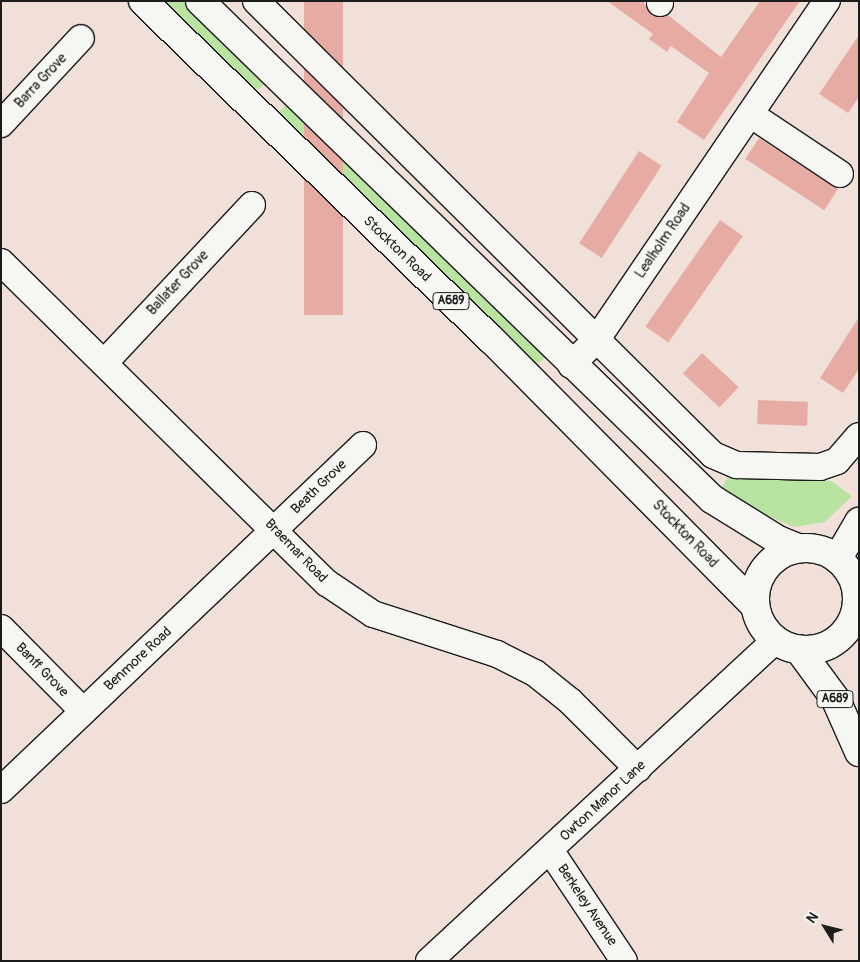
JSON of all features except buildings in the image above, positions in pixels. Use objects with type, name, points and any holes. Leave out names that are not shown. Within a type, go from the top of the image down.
[{"type":"main road","name":"Stockton Road","points":[[143,1],[498,346],[755,606]]},
{"type":"main road","name":"A689","points":[[200,1],[571,365],[712,499],[770,536],[798,548]]},
{"type":"main road","points":[[838,558],[859,522]]},
{"type":"main road","points":[[798,548],[818,549],[838,558],[850,571],[858,589],[858,610],[845,634],[822,649],[800,651],[775,642],[761,626],[755,606],[757,583],[765,568],[779,556],[798,548]]},
{"type":"main road","name":"A689","points":[[800,651],[836,700],[859,752]]},
{"type":"street","points":[[256,1],[713,454],[737,464],[820,467],[837,461],[859,436]]},
{"type":"street","name":"Lealholm Road","points":[[571,365],[597,339],[827,1]]},
{"type":"street","name":"Barra Grove","points":[[1,124],[81,38]]},
{"type":"street","points":[[750,114],[840,174]]},
{"type":"street","name":"Ballater Grove","points":[[105,362],[252,205]]},
{"type":"street","name":"Braemar Road","points":[[1,262],[275,529],[326,583],[373,614],[497,654],[535,673],[570,701],[638,769]]},
{"type":"street","name":"Beath Grove","points":[[275,529],[363,445]]},
{"type":"street","name":"Benmore Road","points":[[1,790],[275,529]]},
{"type":"street","name":"Banff Grove","points":[[1,628],[82,711]]},
{"type":"street","name":"Owton Manor Lane","points":[[430,961],[775,642]]},
{"type":"street","name":"Berkeley Avenue","points":[[550,850],[624,961]]},
{"type":"green space","points":[[163,1],[186,1],[266,82],[260,89],[252,88]]},
{"type":"green space","points":[[287,104],[542,352],[545,357],[539,363],[536,365],[280,116],[280,111]]},
{"type":"green space","points":[[728,477],[831,481],[852,496],[825,522],[794,527],[757,511],[722,487]]}]
